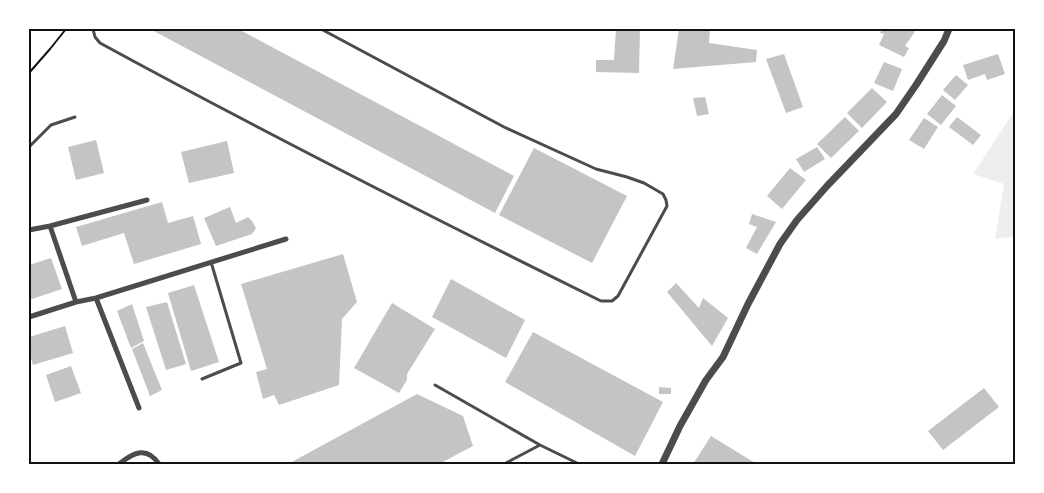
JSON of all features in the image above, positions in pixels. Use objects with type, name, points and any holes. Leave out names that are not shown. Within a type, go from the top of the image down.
[{"type":"street","points":[[662,464],[680,426],[706,380],[723,357],[756,288],[780,244],[797,220],[827,186],[896,114],[944,41],[949,29]]},
{"type":"street","points":[[29,230],[147,200]]},
{"type":"street","points":[[50,226],[76,302]]},
{"type":"street","points":[[29,317],[286,239]]},
{"type":"street","points":[[96,298],[138,408]]},
{"type":"street","points":[[119,464],[139,453],[147,453],[153,456],[159,464]]},
{"type":"lane","points":[[93,29],[95,37],[100,43],[181,87],[484,243],[601,301],[612,301],[618,296],[666,206],[663,194],[644,183],[596,169],[504,126],[321,29]]},
{"type":"lane","points":[[29,147],[51,125],[75,117]]},
{"type":"lane","points":[[202,379],[241,363],[211,262]]},
{"type":"lane","points":[[435,385],[579,464]]},
{"type":"lane","points":[[504,464],[540,444]]},
{"type":"path","points":[[29,72],[66,29]]},
{"type":"shaded area","points":[[1015,110],[1015,236],[995,239],[1004,184],[973,174]]},
{"type":"building","points":[[150,29],[238,29],[514,176],[495,213]]},
{"type":"building","points":[[616,29],[640,29],[639,73],[596,72],[596,60],[614,60]]},
{"type":"building","points":[[679,29],[710,29],[709,43],[757,50],[756,62],[673,69]]},
{"type":"building","points":[[882,29],[915,29],[905,46],[909,48],[904,57],[879,45],[884,34],[880,33]]},
{"type":"building","points":[[784,54],[803,107],[786,113],[766,59]]},
{"type":"building","points":[[998,54],[1005,74],[987,80],[985,74],[968,80],[963,65]]},
{"type":"building","points":[[884,62],[902,69],[893,91],[874,83]]},
{"type":"building","points":[[956,75],[968,85],[955,100],[943,90]]},
{"type":"building","points":[[872,88],[887,102],[862,128],[847,113]]},
{"type":"building","points":[[942,95],[956,106],[941,125],[927,114]]},
{"type":"building","points":[[705,97],[709,114],[697,116],[693,98]]},
{"type":"building","points":[[845,117],[859,131],[831,158],[817,144]]},
{"type":"building","points":[[957,117],[981,135],[973,145],[949,127]]},
{"type":"building","points":[[924,118],[938,127],[924,149],[909,140]]},
{"type":"building","points":[[96,140],[104,173],[76,180],[68,147]]},
{"type":"building","points":[[227,141],[234,173],[189,183],[181,152]]},
{"type":"building","points":[[817,147],[825,159],[804,172],[796,159]]},
{"type":"building","points":[[534,148],[627,196],[592,263],[499,215]]},
{"type":"building","points":[[790,168],[806,180],[782,209],[767,196]]},
{"type":"building","points":[[162,202],[168,223],[193,216],[201,244],[134,264],[124,233],[82,246],[76,227]]},
{"type":"building","points":[[230,207],[236,223],[248,217],[256,228],[252,234],[216,246],[204,218]]},
{"type":"building","points":[[752,214],[776,222],[757,254],[746,248],[757,227],[749,224]]},
{"type":"building","points":[[343,254],[357,302],[342,319],[339,385],[279,405],[274,395],[263,399],[256,372],[267,369],[241,284]]},
{"type":"building","points":[[51,258],[62,289],[29,300],[29,265]]},
{"type":"building","points":[[451,279],[525,320],[506,358],[432,317]]},
{"type":"building","points":[[676,283],[699,308],[703,298],[728,318],[712,346],[667,292]]},
{"type":"building","points":[[194,285],[219,362],[191,371],[168,293]]},
{"type":"building","points":[[167,302],[186,364],[166,370],[146,307]]},
{"type":"building","points":[[392,303],[435,329],[407,374],[407,380],[399,393],[354,368]]},
{"type":"building","points":[[132,304],[144,341],[131,348],[117,311]]},
{"type":"building","points":[[65,326],[73,353],[33,365],[29,352],[29,337]]},
{"type":"building","points":[[533,332],[663,402],[635,456],[505,382]]},
{"type":"building","points":[[143,343],[162,390],[150,396],[132,349]]},
{"type":"building","points":[[71,366],[81,393],[55,402],[46,375]]},
{"type":"building","points":[[659,387],[671,388],[671,394],[659,394]]},
{"type":"building","points":[[984,388],[999,407],[943,450],[928,431]]},
{"type":"building","points":[[417,394],[463,416],[473,446],[439,464],[288,464]]},
{"type":"building","points":[[711,436],[757,464],[693,464]]}]
